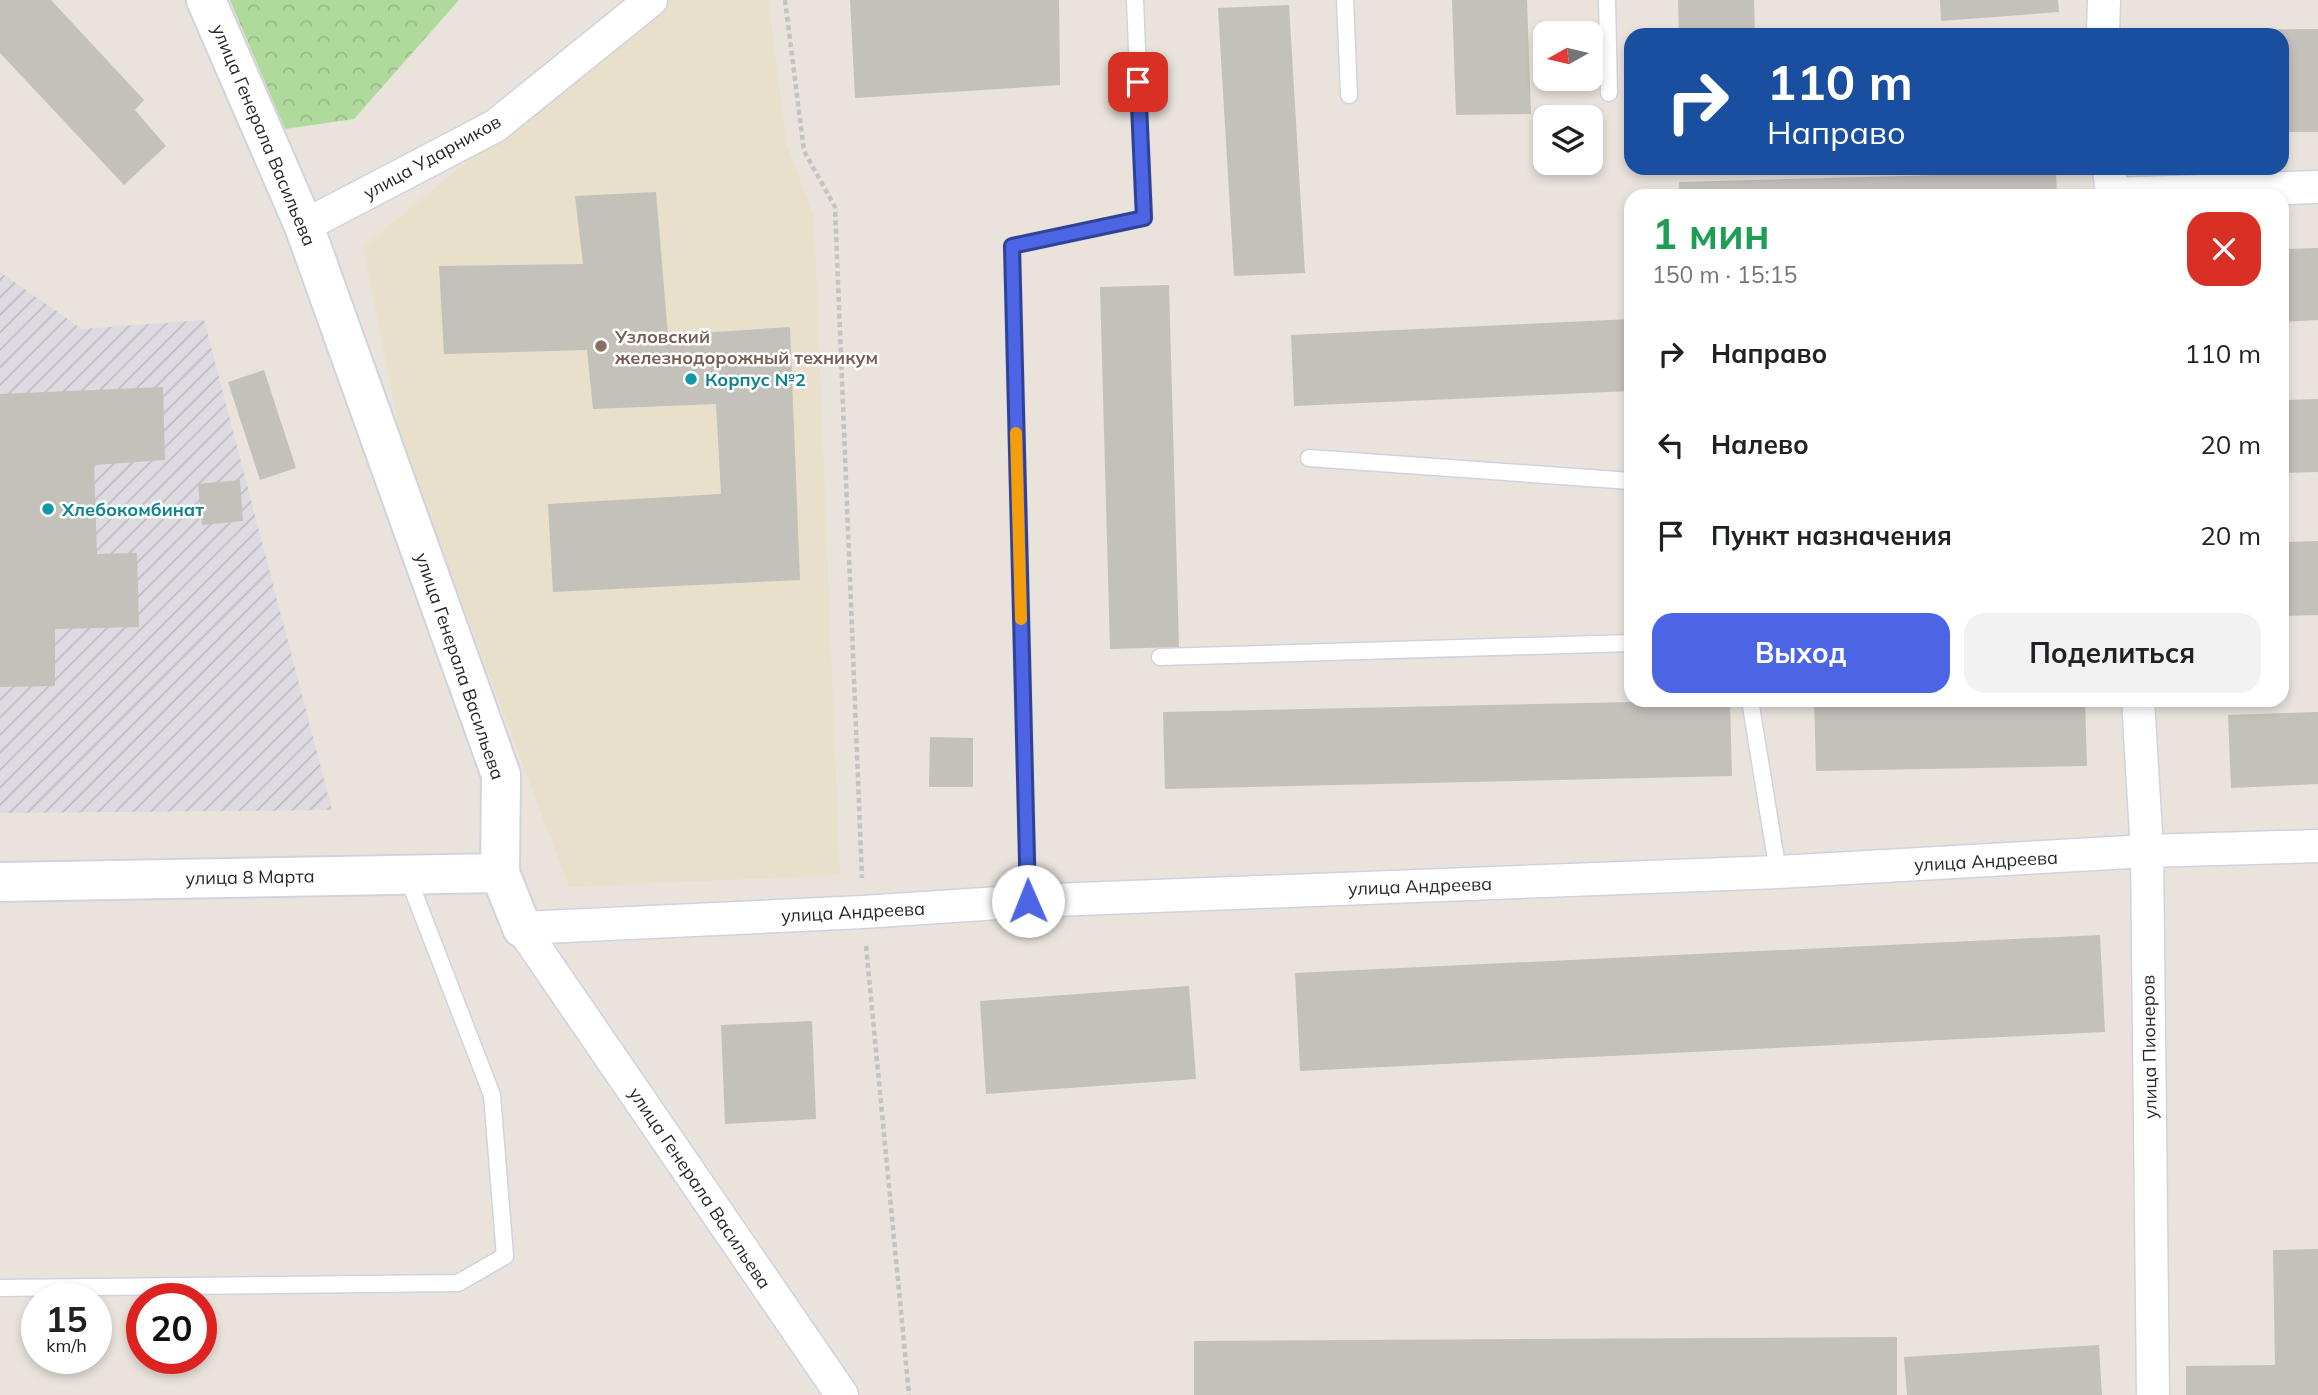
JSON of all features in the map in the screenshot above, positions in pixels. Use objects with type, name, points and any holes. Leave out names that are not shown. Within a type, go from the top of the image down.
[{"type":"main road","name":"улица Генерала Васильева","points":[[206,0],[304,226],[501,775],[500,873],[522,928]]},
{"type":"main road","name":"улица 8 Марта","points":[[0,882],[500,873]]},
{"type":"street","name":"улица Ударников","points":[[304,226],[495,126],[651,0]]},
{"type":"street","points":[[2103,28],[2104,0]]},
{"type":"street","points":[[2111,186],[2318,187]]},
{"type":"street","name":"улица Пионеров","points":[[2138,707],[2147,851],[2152,1395]]},
{"type":"street","name":"улица Андреева","points":[[522,928],[863,912],[1028,901],[1779,873],[2147,851],[2318,846]]},
{"type":"street","name":"улица Генерала Васильева","points":[[522,928],[842,1395]]},
{"type":"lane","points":[[1028,901],[1012,246],[1144,218],[1135,0]]},
{"type":"lane","points":[[1345,0],[1349,95]]},
{"type":"lane","points":[[1607,0],[1608,93]]},
{"type":"lane","points":[[1309,458],[1624,480]]},
{"type":"lane","points":[[1160,657],[1624,643]]},
{"type":"lane","points":[[1751,707],[1779,873]]},
{"type":"lane","points":[[0,1288],[458,1283],[505,1256],[492,1095],[407,875]]},
{"type":"path","points":[[785,0],[804,151],[835,207],[863,912],[909,1395]]},
{"type":"shaded area","name":"Узловский железнодорожный техникум","points":[[664,0],[768,0],[787,144],[814,218],[840,875],[569,887],[402,445],[363,247]]},
{"type":"shaded area","points":[[0,272],[82,329],[204,320],[332,810],[0,813]]},
{"type":"green space","points":[[230,0],[459,0],[354,119],[285,129]]},
{"type":"building","points":[[0,0],[51,0],[144,100],[135,110],[166,146],[124,185],[0,53]]},
{"type":"building","points":[[850,0],[1059,0],[1060,85],[855,98]]},
{"type":"building","points":[[1452,0],[1527,0],[1531,114],[1456,115]]},
{"type":"building","points":[[1678,0],[1754,0],[1755,28],[1679,28]]},
{"type":"building","points":[[1940,0],[2058,0],[2059,12],[1941,21]]},
{"type":"building","points":[[1289,5],[1305,273],[1234,276],[1218,8]]},
{"type":"building","points":[[2289,29],[2318,29],[2318,132],[2289,132]]},
{"type":"building","points":[[1943,175],[2056,175],[2057,189],[1679,189],[1679,182]]},
{"type":"building","name":"Корпус №2","points":[[656,192],[668,335],[790,327],[800,580],[553,592],[548,504],[721,494],[716,404],[593,409],[587,350],[444,354],[439,266],[583,264],[575,196]]},
{"type":"building","points":[[2318,248],[2318,320],[2289,322],[2289,249]]},
{"type":"building","points":[[1169,285],[1179,647],[1110,649],[1100,287]]},
{"type":"building","points":[[1624,319],[1624,391],[1294,406],[1291,335]]},
{"type":"building","points":[[264,370],[296,468],[260,480],[228,382]]},
{"type":"building","name":"Хлебокомбинат","points":[[163,387],[165,460],[94,465],[97,554],[137,553],[139,627],[55,629],[55,686],[0,687],[0,394]]},
{"type":"building","points":[[2318,399],[2318,472],[2289,473],[2289,400]]},
{"type":"building","points":[[240,480],[243,521],[202,525],[198,484]]},
{"type":"building","points":[[2318,541],[2318,615],[2289,616],[2289,542]]},
{"type":"building","points":[[1624,702],[1624,707],[1730,707],[1732,776],[1165,789],[1163,712]]},
{"type":"building","points":[[1814,707],[2085,707],[2087,766],[1816,771]]},
{"type":"building","points":[[2318,712],[2318,784],[2231,788],[2228,715]]},
{"type":"building","points":[[930,737],[973,738],[973,787],[929,787]]},
{"type":"building","points":[[2100,935],[2105,1032],[1300,1071],[1295,973]]},
{"type":"building","points":[[1189,986],[1196,1079],[986,1094],[980,1001]]},
{"type":"building","points":[[812,1021],[816,1119],[725,1124],[721,1025]]},
{"type":"building","points":[[2318,1249],[2318,1395],[2186,1395],[2186,1366],[2275,1365],[2273,1250]]},
{"type":"building","points":[[1897,1337],[1897,1395],[1194,1395],[1194,1341]]},
{"type":"building","points":[[2099,1345],[2102,1395],[1907,1395],[1904,1357]]},
{"type":"slow traffic","points":[[1016,433],[1021,619]]},
{"type":"place","name":"Узловский железнодорожный техникум","points":[[601,346]]},
{"type":"place","name":"Корпус №2","points":[[691,379]]},
{"type":"place","name":"Хлебокомбинат","points":[[48,509]]},
{"type":"route","points":[[1028,901],[1012,246],[1144,218],[1138,82]]}]
